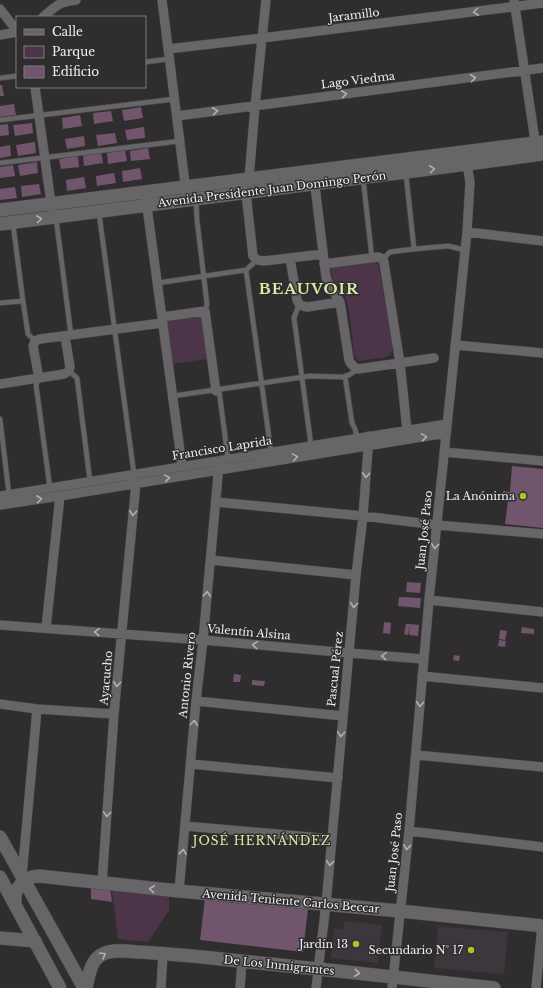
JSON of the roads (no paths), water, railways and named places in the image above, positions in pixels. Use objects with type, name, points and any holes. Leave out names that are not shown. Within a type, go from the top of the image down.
[{"type":"main road","name":"Avenida Presidente Juan Domingo Perón","points":[[0,210],[51,203],[246,193],[314,177],[540,149]]},
{"type":"main road","name":"Avenida Presidente Juan Domingo Perón","points":[[190,195],[249,179],[314,177],[363,178],[406,172],[468,158]]},
{"type":"main road","name":"Avenida Presidente Juan Domingo Perón","points":[[0,224],[98,211],[146,199]]},
{"type":"main road","name":"Avenida Teniente Carlos Beccar","points":[[0,837],[23,875],[30,873],[39,876],[179,891],[400,911],[543,926]]},
{"type":"main road","points":[[15,905],[15,895],[23,875]]},
{"type":"main road","points":[[23,875],[85,988]]},
{"type":"main road","points":[[0,878],[60,988]]},
{"type":"main road","points":[[0,938],[35,941]]},
{"type":"main road","name":"De Los Inmigrantes","points":[[85,988],[94,962],[101,954],[109,951],[163,953],[318,969],[392,982],[494,988]]},
{"type":"street","points":[[44,16],[65,1],[76,0]]},
{"type":"street","points":[[162,0],[180,141],[190,195]]},
{"type":"street","points":[[266,0],[249,179],[246,193],[253,256],[257,260],[264,261],[323,254]]},
{"type":"street","points":[[515,3],[525,71],[540,149]]},
{"type":"street","name":"Jaramillo","points":[[168,49],[262,38],[515,3],[543,3]]},
{"type":"street","points":[[0,9],[16,31]]},
{"type":"street","points":[[0,35],[16,32]]},
{"type":"street","name":"Lago Viedma","points":[[177,116],[543,68]]},
{"type":"street","points":[[35,88],[51,203],[56,216]]},
{"type":"street","name":"Juan José Paso","points":[[392,982],[416,755],[428,600],[467,232],[470,182],[468,158]]},
{"type":"street","points":[[314,177],[326,278],[328,285],[340,302],[351,365],[358,369],[434,358]]},
{"type":"street","points":[[146,199],[182,466]]},
{"type":"street","points":[[467,232],[543,241]]},
{"type":"street","points":[[324,264],[378,257],[382,259],[384,263],[400,363],[407,430]]},
{"type":"street","points":[[290,258],[299,304],[307,307],[340,302]]},
{"type":"street","points":[[39,378],[33,346],[35,341],[40,339],[115,329],[205,311],[218,390]]},
{"type":"street","points":[[0,384],[64,374],[69,371],[68,336]]},
{"type":"street","points":[[455,345],[543,353]]},
{"type":"street","name":"Francisco Laprida","points":[[0,505],[60,496],[135,479],[182,466],[219,465],[228,459],[407,430],[446,429]]},
{"type":"street","name":"Francisco Laprida","points":[[5,495],[90,481],[135,479],[219,465],[368,446],[446,429]]},
{"type":"street","name":"Pascual Pérez","points":[[316,988],[326,904],[356,575],[363,516],[369,436]]},
{"type":"street","points":[[444,452],[543,461]]},
{"type":"street","name":"Antonio Rivero","points":[[179,891],[219,465]]},
{"type":"street","name":"Ayacucho","points":[[102,883],[114,714],[135,479]]},
{"type":"street","points":[[46,628],[60,496]]},
{"type":"street","points":[[216,502],[363,516],[437,525],[543,534]]},
{"type":"street","points":[[211,560],[356,575]]},
{"type":"street","points":[[428,600],[543,612]]},
{"type":"street","name":"Valentín Alsina","points":[[0,625],[203,640],[423,659]]},
{"type":"street","points":[[422,676],[543,688]]},
{"type":"street","points":[[196,701],[343,716]]},
{"type":"street","points":[[0,704],[37,709],[114,714]]},
{"type":"street","points":[[23,875],[37,709]]},
{"type":"street","points":[[416,755],[543,767]]},
{"type":"street","points":[[191,764],[338,778]]},
{"type":"street","points":[[185,826],[332,839]]},
{"type":"street","points":[[408,831],[543,847]]},
{"type":"street","points":[[536,988],[543,926]]},
{"type":"street","points":[[161,988],[163,953]]},
{"type":"street","points":[[240,988],[242,961]]},
{"type":"lane","points":[[146,62],[169,59]]},
{"type":"lane","points":[[0,78],[16,76]]},
{"type":"lane","points":[[0,120],[175,99]]},
{"type":"lane","points":[[0,163],[180,141]]},
{"type":"lane","points":[[406,172],[414,249]]},
{"type":"lane","points":[[363,178],[372,258]]},
{"type":"lane","points":[[190,195],[197,220],[207,304],[205,311]]},
{"type":"lane","points":[[98,211],[135,479]]},
{"type":"lane","points":[[56,216],[68,336]]},
{"type":"lane","points":[[13,222],[28,334],[35,341]]},
{"type":"lane","points":[[382,259],[390,252],[414,249],[448,246],[465,250]]},
{"type":"lane","points":[[157,283],[246,270],[257,260]]},
{"type":"lane","points":[[246,270],[270,452]]},
{"type":"lane","points":[[0,303],[23,301]]},
{"type":"lane","points":[[299,304],[294,318],[311,445]]},
{"type":"lane","points":[[173,396],[303,377],[343,377],[358,369]]},
{"type":"lane","points":[[69,371],[77,378],[90,481]]},
{"type":"lane","points":[[345,376],[352,423],[357,438]]},
{"type":"lane","points":[[39,378],[36,385],[50,488]]},
{"type":"lane","points":[[218,390],[228,459]]},
{"type":"lane","points":[[0,418],[5,495]]},
{"type":"place","name":"La Anónima","points":[[523,496]]},
{"type":"place","name":"Jardín 13","points":[[356,944]]},
{"type":"place","name":"Secundario N° 17","points":[[471,950]]},
{"type":"district","name":"BEAUVOIR","points":[[309,289]]},
{"type":"district","name":"JOSÉ HERNÁNDEZ","points":[[262,841]]}]
